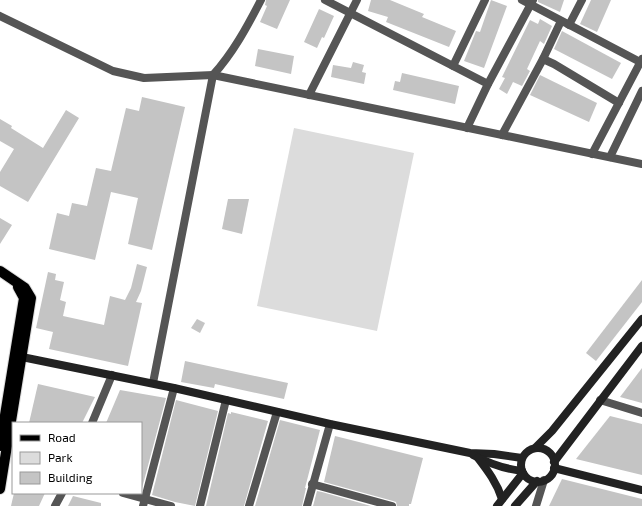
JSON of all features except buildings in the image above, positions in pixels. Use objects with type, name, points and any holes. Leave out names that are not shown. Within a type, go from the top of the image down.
[{"type":"main road","points":[[0,271],[25,288],[31,298],[0,446]]},
{"type":"main road","points":[[0,490],[18,356]]},
{"type":"street","points":[[153,384],[213,75],[223,64],[245,30],[261,0]]},
{"type":"street","points":[[326,0],[488,84]]},
{"type":"street","points":[[309,95],[357,0]]},
{"type":"street","points":[[453,66],[485,0]]},
{"type":"street","points":[[522,0],[532,2],[565,23],[641,61],[592,154]]},
{"type":"street","points":[[502,135],[543,59],[565,23],[582,0]]},
{"type":"street","points":[[467,128],[488,84],[532,2]]},
{"type":"street","points":[[0,16],[113,71],[144,78],[213,75],[642,164]]},
{"type":"street","points":[[543,59],[554,64],[618,103]]},
{"type":"street","points":[[610,157],[642,91]]},
{"type":"street","points":[[540,481],[529,479],[523,472],[521,464],[522,458],[530,450],[535,448],[552,431],[642,319]]},
{"type":"street","points":[[515,506],[540,481],[548,477],[554,465],[600,400],[642,346]]},
{"type":"street","points":[[18,356],[174,388],[474,455],[512,470],[523,472]]},
{"type":"street","points":[[92,422],[112,375]]},
{"type":"street","points":[[144,503],[174,388]]},
{"type":"street","points":[[200,506],[226,400]]},
{"type":"street","points":[[600,400],[642,413]]},
{"type":"street","points":[[249,506],[277,412]]},
{"type":"street","points":[[307,506],[330,424]]},
{"type":"street","points":[[535,448],[542,448],[548,451],[552,456],[554,465]]},
{"type":"street","points":[[474,455],[494,454],[522,458]]},
{"type":"street","points":[[474,455],[494,479],[498,487],[500,503]]},
{"type":"street","points":[[554,465],[642,490]]},
{"type":"street","points":[[500,503],[523,472]]},
{"type":"street","points":[[536,506],[540,481]]},
{"type":"street","points":[[312,484],[392,506]]},
{"type":"street","points":[[55,506],[61,494]]},
{"type":"street","points":[[125,494],[144,503],[171,506]]},
{"type":"green space","points":[[294,128],[414,153],[377,331],[257,306]]}]
